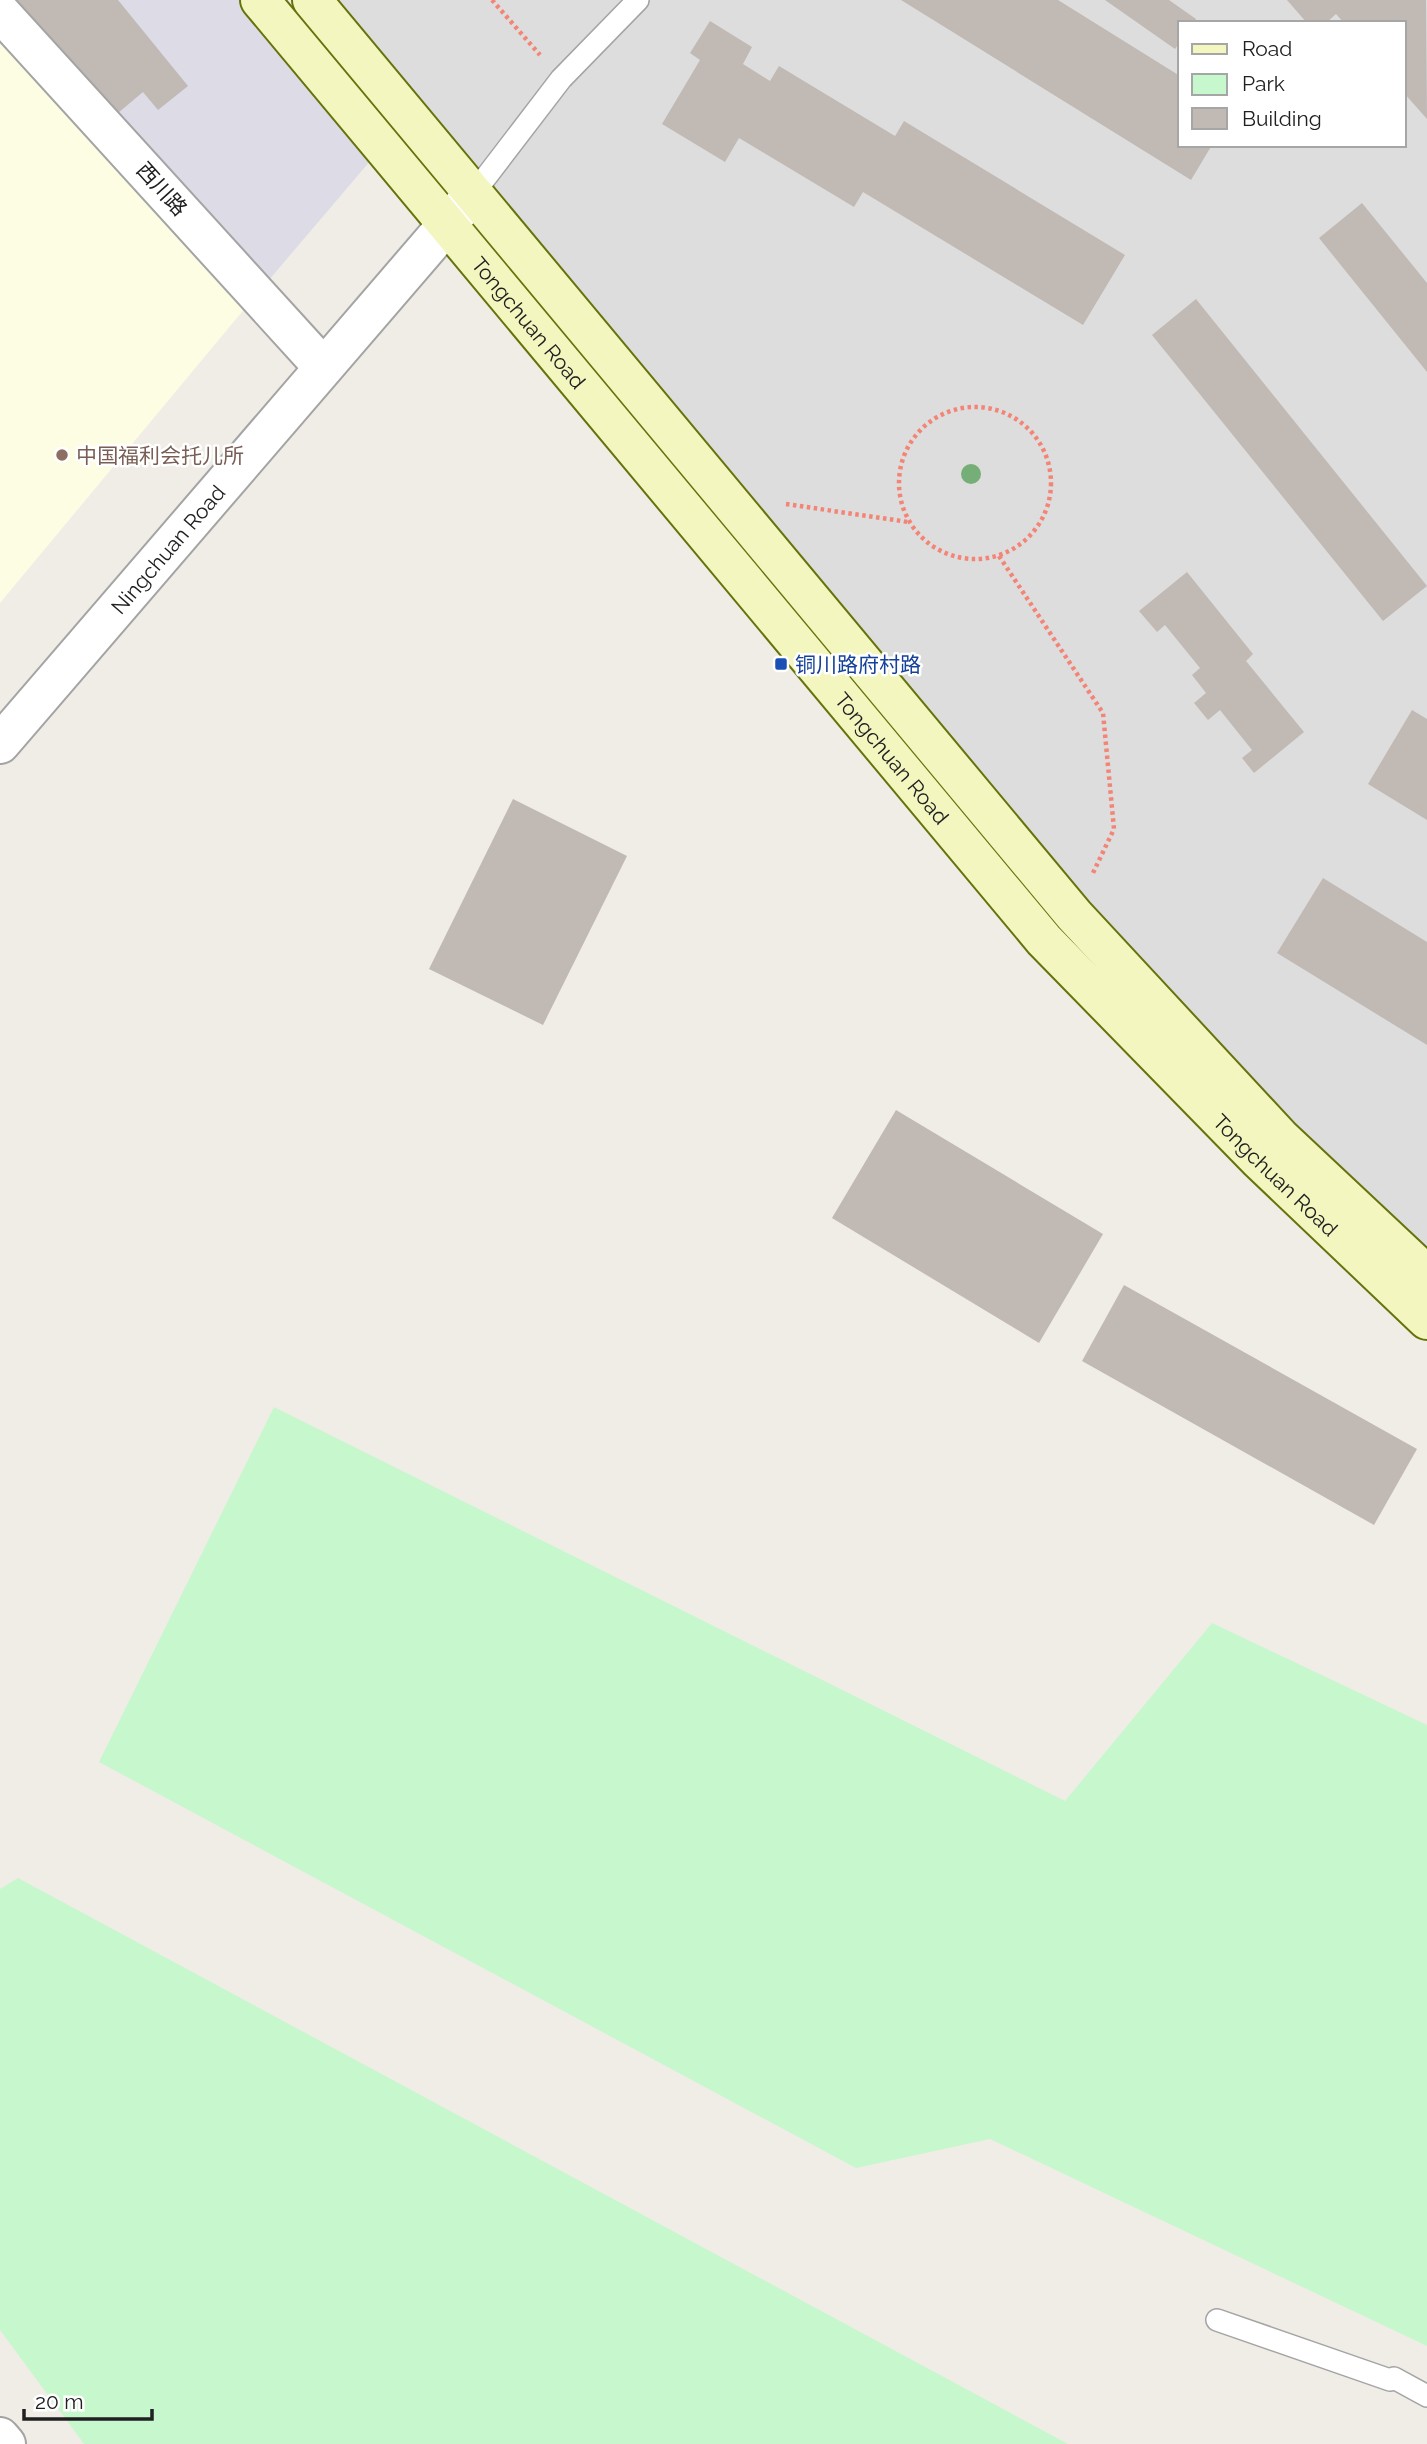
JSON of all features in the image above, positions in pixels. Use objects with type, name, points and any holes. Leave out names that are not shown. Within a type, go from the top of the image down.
[{"type":"main road","name":"Tongchuan Road","points":[[260,0],[1044,940],[1259,1160],[1427,1320]]},
{"type":"main road","name":"Tongchuan Road","points":[[312,0],[1074,915],[1280,1137],[1427,1275]]},
{"type":"street","name":"西川路","points":[[5,28],[323,367]]},
{"type":"street","name":"Ningchuan Road","points":[[0,744],[473,194]]},
{"type":"street","points":[[0,2437],[6,2444]]},
{"type":"lane","points":[[473,194],[561,79],[611,24],[638,0]]},
{"type":"lane","points":[[1217,2320],[1390,2380],[1394,2378],[1427,2396]]},
{"type":"path","points":[[492,0],[561,79]]},
{"type":"path","points":[[969,406],[993,408],[1016,418],[1034,435],[1046,456],[1051,480],[1049,505],[1038,527],[1021,544],[999,556],[974,560],[948,555],[926,542],[908,522],[899,498],[899,472],[906,447],[922,427],[944,412],[969,406]]},
{"type":"path","points":[[723,494],[908,522]]},
{"type":"path","points":[[999,556],[1103,713],[1114,829],[1074,915]]},
{"type":"shaded area","points":[[0,0],[260,0],[382,147],[257,294]]},
{"type":"shaded area","points":[[315,0],[1427,0],[1427,1273],[1191,1041]]},
{"type":"shaded area","name":"中国福利会托儿所","points":[[0,33],[246,307],[0,603]]},
{"type":"green space","points":[[274,1407],[1065,1801],[1212,1623],[1427,1725],[1427,2346],[990,2139],[856,2168],[99,1762]]},
{"type":"green space","points":[[18,1878],[1068,2444],[84,2444],[0,2330],[0,1889]]},
{"type":"building","points":[[15,0],[118,0],[188,86],[158,110],[143,92],[112,118]]},
{"type":"building","points":[[901,0],[1058,0],[1178,75],[1178,147],[1211,147],[1191,180]]},
{"type":"building","points":[[1105,0],[1169,0],[1196,19],[1178,21],[1178,45],[1175,49]]},
{"type":"building","points":[[1287,0],[1426,0],[1427,119],[1406,95],[1406,21],[1342,21],[1336,14],[1328,21],[1305,21]]},
{"type":"building","points":[[710,21],[752,47],[743,64],[770,81],[779,66],[895,136],[904,121],[1125,255],[1083,325],[863,192],[854,207],[739,138],[725,162],[662,124],[700,60],[690,53]]},
{"type":"building","points":[[1362,203],[1427,283],[1427,372],[1319,238]]},
{"type":"building","points":[[1196,299],[1427,586],[1383,621],[1152,335]]},
{"type":"building","points":[[1187,572],[1253,654],[1246,661],[1304,732],[1254,773],[1242,758],[1252,750],[1220,710],[1208,720],[1194,703],[1206,693],[1192,675],[1200,668],[1165,625],[1157,632],[1139,611]]},
{"type":"building","points":[[1412,710],[1427,719],[1427,820],[1368,784]]},
{"type":"building","points":[[513,799],[627,856],[543,1025],[429,969]]},
{"type":"building","points":[[1323,878],[1427,942],[1427,1045],[1277,953]]},
{"type":"building","points":[[896,1110],[1103,1234],[1039,1343],[832,1218]]},
{"type":"building","points":[[1124,1285],[1417,1449],[1374,1525],[1082,1361]]},
{"type":"place","name":"中国福利会托儿所","points":[[62,455]]},
{"type":"place","name":"铜川路府村路","points":[[781,664]]}]
